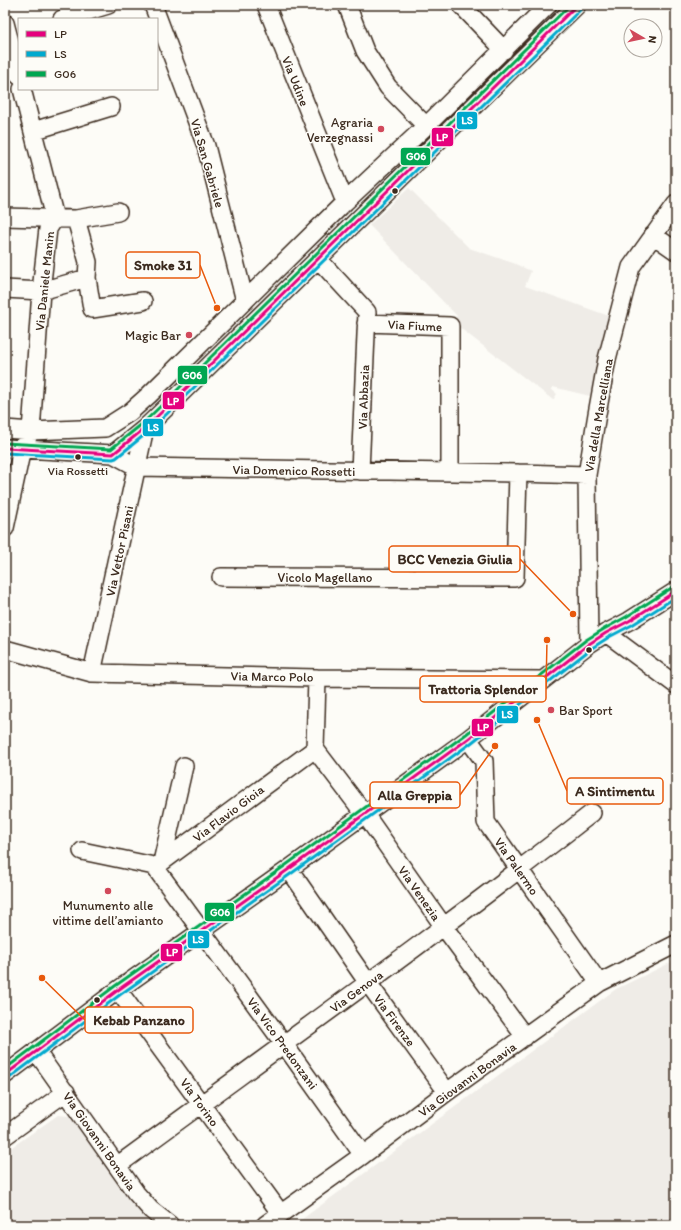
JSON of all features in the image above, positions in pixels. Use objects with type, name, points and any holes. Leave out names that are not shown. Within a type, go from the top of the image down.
[{"type":"street","points":[[65,18],[108,5]]},
{"type":"street","name":"Via San Gabriele","points":[[153,5],[158,18]]},
{"type":"street","name":"Via Udine","points":[[266,5],[345,202]]},
{"type":"street","points":[[347,5],[365,51],[384,81],[426,126]]},
{"type":"street","points":[[461,5],[504,50]]},
{"type":"street","points":[[5,428],[32,431],[104,428],[130,412],[345,202],[426,126],[548,5]]},
{"type":"street","points":[[113,454],[145,428],[576,5]]},
{"type":"street","name":"Via San Gabriele","points":[[158,18],[206,146],[245,301]]},
{"type":"street","points":[[9,32],[18,72]]},
{"type":"street","name":"Via Daniele Manin","points":[[22,90],[55,218],[48,229],[41,291],[32,431]]},
{"type":"street","points":[[33,131],[111,107]]},
{"type":"street","name":"Via della Marcelliana","points":[[589,644],[587,475],[607,360],[631,267],[676,204]]},
{"type":"street","points":[[5,217],[76,219],[118,212]]},
{"type":"street","points":[[76,219],[88,262],[87,278],[92,309],[143,301]]},
{"type":"street","points":[[653,235],[676,251]]},
{"type":"street","points":[[318,259],[367,312],[366,323]]},
{"type":"street","points":[[5,289],[41,291],[87,278]]},
{"type":"street","name":"Via Abbazia","points":[[360,472],[366,323]]},
{"type":"street","name":"Via Fiume","points":[[366,323],[450,326],[450,472]]},
{"type":"street","name":"Via Vettor Pisani","points":[[92,673],[145,428]]},
{"type":"street","points":[[5,528],[22,449],[32,431]]},
{"type":"street","name":"Via Domenico Rossetti","points":[[5,448],[113,454],[137,467],[587,475]]},
{"type":"street","name":"Vicolo Magellano","points":[[221,576],[515,578],[518,473]]},
{"type":"street","points":[[5,1075],[118,990],[289,869],[468,739],[589,644],[676,591]]},
{"type":"street","points":[[606,633],[676,685]]},
{"type":"street","name":"Via Marco Polo","points":[[5,649],[92,673],[317,678],[542,680]]},
{"type":"street","points":[[315,749],[317,678]]},
{"type":"street","name":"Via Palermo","points":[[468,739],[484,762],[486,822],[599,983]]},
{"type":"street","name":"Via Venezia","points":[[315,749],[364,814],[444,927],[525,1037]]},
{"type":"street","name":"Via Flavio Gioia","points":[[158,864],[315,749]]},
{"type":"street","points":[[82,850],[158,864],[184,766]]},
{"type":"street","name":"Via Genova","points":[[118,1165],[444,927],[592,813]]},
{"type":"street","name":"Via Vico Predonzani","points":[[158,864],[202,931],[363,1155]]},
{"type":"street","name":"Via Firenze","points":[[289,869],[368,983],[447,1092]]},
{"type":"street","name":"Via Giovanni Bonavia","points":[[265,1225],[599,983],[676,944]]},
{"type":"street","name":"Via Torino","points":[[118,990],[281,1214]]},
{"type":"street","name":"Via Giovanni Bonavia","points":[[36,1051],[118,1165],[136,1193],[151,1210],[170,1225]]},
{"type":"street","points":[[5,1136],[66,1092]]},
{"type":"shaded area","points":[[409,188],[469,248],[513,263],[531,271],[525,286],[609,316],[590,396],[553,387],[551,389],[557,394],[553,400],[451,321],[457,316],[369,225]]},
{"type":"shaded area","points":[[676,960],[676,1225],[294,1225],[616,989]]},
{"type":"shaded area","points":[[58,1115],[69,1116],[78,1124],[135,1206],[154,1225],[5,1225],[5,1152]]},
{"type":"transit line","name":"G06","points":[[5,443],[111,449],[142,424],[167,400],[570,5]]},
{"type":"transit line","name":"LP","points":[[5,448],[113,454],[145,428],[170,404],[577,5]]},
{"type":"transit line","name":"LS","points":[[5,453],[116,458],[148,432],[173,408],[581,9]]},
{"type":"transit line","name":"G06","points":[[5,1069],[115,986],[286,865],[465,735],[586,640],[673,587]]},
{"type":"transit line","name":"LP","points":[[5,1075],[118,990],[289,869],[468,739],[589,644],[676,591]]},
{"type":"transit line","name":"LS","points":[[8,1079],[121,994],[292,873],[471,743],[592,648],[676,597]]},
{"type":"place","name":"Agraria Verzegnassi","points":[[381,129]]},
{"type":"place","name":"Smoke 31","points":[[217,308]]},
{"type":"place","name":"Magic Bar","points":[[189,335]]},
{"type":"place","name":"Via Rossetti","points":[[78,457]]},
{"type":"place","name":"BCC Venezia Giulia","points":[[573,614]]},
{"type":"place","name":"Trattoria Splendor","points":[[547,640]]},
{"type":"place","name":"Bar Sport","points":[[551,710]]},
{"type":"place","name":"A Sintimentu","points":[[537,720]]},
{"type":"place","name":"Alla Greppia","points":[[495,746]]},
{"type":"place","name":"Munumento alle vittime dell’amianto","points":[[108,891]]},
{"type":"place","name":"Kebab Panzano","points":[[42,978]]}]
